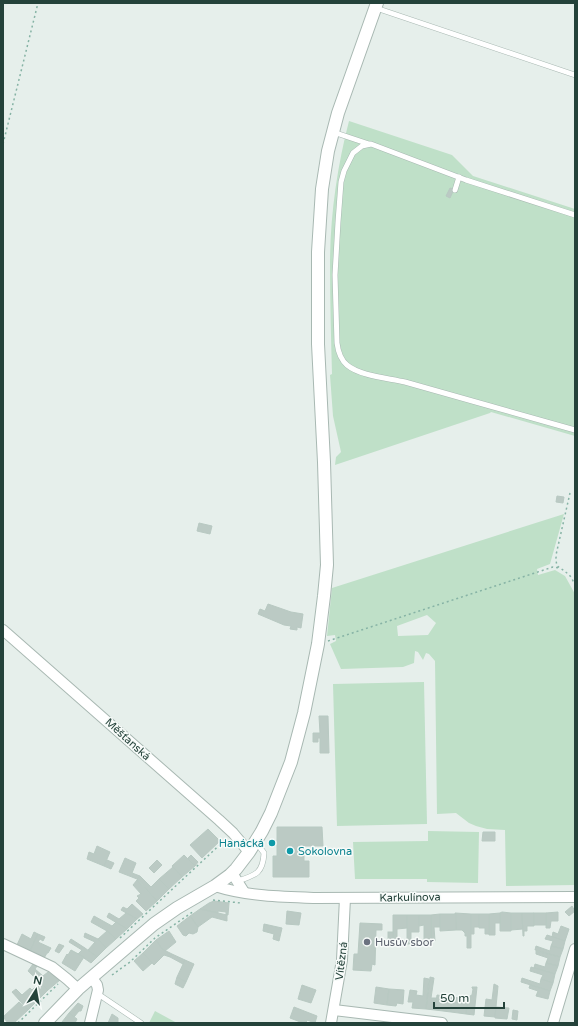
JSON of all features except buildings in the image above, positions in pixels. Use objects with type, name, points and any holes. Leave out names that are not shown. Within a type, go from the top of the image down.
[{"type":"street","points":[[90,1023],[96,986],[154,924],[177,908],[215,886],[235,877],[271,813],[291,762],[304,713],[318,644],[327,565],[327,531],[318,344],[318,252],[323,176],[332,132],[376,5]]},
{"type":"street","name":"Měšťanská","points":[[3,630],[233,833],[249,852]]},
{"type":"street","points":[[235,877],[244,892]]},
{"type":"street","name":"Karkulínova","points":[[215,886],[244,892],[298,897],[575,897]]},
{"type":"street","name":"Vítězná","points":[[331,1023],[342,960],[346,898]]},
{"type":"street","points":[[3,944],[52,967],[78,990]]},
{"type":"street","points":[[553,1023],[575,949]]},
{"type":"street","points":[[45,1023],[78,990],[96,986]]},
{"type":"street","points":[[334,1010],[442,1023]]},
{"type":"lane","points":[[376,5],[575,75]]},
{"type":"lane","points":[[332,132],[371,144],[459,178],[575,214]]},
{"type":"lane","points":[[371,144],[362,146],[353,154],[344,171],[341,182],[335,275],[338,353],[346,365],[367,373],[575,430]]},
{"type":"lane","points":[[455,190],[459,178]]},
{"type":"lane","points":[[235,877],[255,875],[262,868],[264,853],[256,842]]},
{"type":"lane","points":[[96,986],[141,1023]]},
{"type":"path","points":[[3,144],[38,3]]},
{"type":"path","points":[[559,568],[556,563],[556,555],[570,493]]},
{"type":"path","points":[[318,644],[553,567],[559,568],[568,574],[575,585]]},
{"type":"path","points":[[117,940],[233,833]]},
{"type":"path","points":[[208,902],[214,900],[245,903]]},
{"type":"path","points":[[96,986],[130,962],[155,938],[195,910]]},
{"type":"path","points":[[18,1023],[65,977]]},
{"type":"green space","points":[[349,121],[452,155],[473,176],[575,209],[575,436],[491,412],[335,465],[336,457],[341,452],[333,416],[330,375],[332,374],[330,247],[335,192]]},
{"type":"green space","points":[[564,514],[550,564],[537,569],[538,575],[555,570],[565,576],[575,594],[575,885],[506,886],[505,830],[487,829],[476,826],[469,823],[456,813],[437,814],[435,661],[429,654],[426,653],[423,660],[418,652],[415,651],[414,663],[403,667],[341,669],[330,644],[336,641],[335,635],[327,636],[332,588]],"holes":[[[427,615],[436,623],[428,635],[398,636],[397,626]]]},
{"type":"green space","points":[[424,682],[427,824],[337,826],[333,684]]},
{"type":"green space","points":[[428,831],[479,832],[478,883],[427,882],[427,879],[355,879],[353,842],[428,841]]},
{"type":"green space","points":[[155,1011],[177,1023],[149,1023]]},
{"type":"place","name":"Hanácká","points":[[272,843]]},
{"type":"place","name":"Sokolovna","points":[[290,851]]},
{"type":"place","name":"Husův sbor","points":[[367,942]]}]
